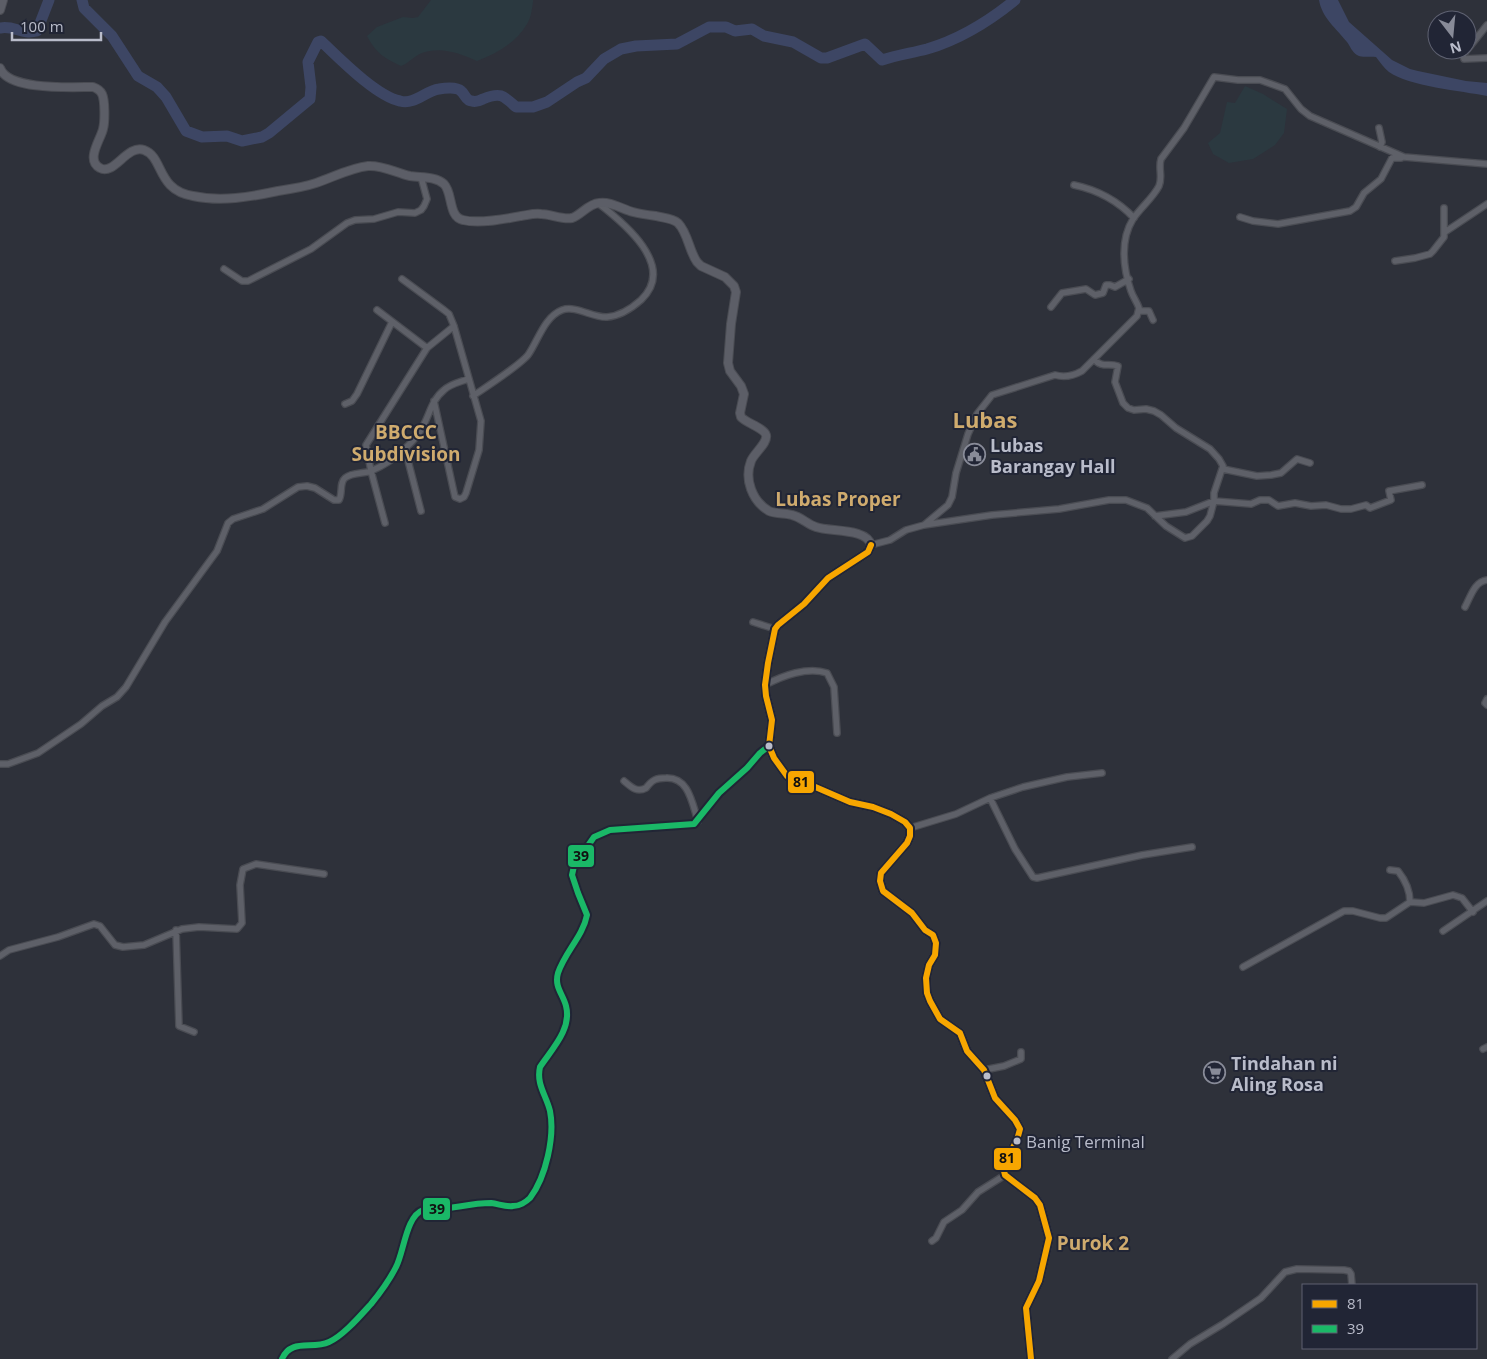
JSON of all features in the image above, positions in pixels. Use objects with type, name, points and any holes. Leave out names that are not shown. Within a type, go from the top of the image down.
[{"type":"main road","points":[[0,10],[3,0]]},
{"type":"main road","points":[[0,68],[1,72],[12,79],[30,85],[93,87],[98,89],[102,93],[104,100],[104,127],[94,154],[96,164],[100,168],[111,168],[129,153],[141,149],[146,150],[156,162],[163,177],[171,187],[182,194],[209,198],[259,196],[314,184],[342,172],[370,166],[439,180],[448,189],[455,215],[460,220],[466,221],[540,214],[570,219],[598,203],[611,205],[644,214],[670,218],[676,222],[684,233],[697,262],[701,266],[725,277],[734,286],[736,292],[728,363],[730,371],[741,386],[744,394],[741,417],[764,431],[766,436],[765,441],[750,462],[749,485],[755,498],[771,512],[792,515],[814,526],[829,530],[858,533],[867,537],[872,544],[868,552],[828,578],[804,604],[775,629],[765,685],[772,720],[769,746],[781,768],[793,780],[813,786],[850,802],[873,807],[891,814],[905,822],[910,828],[910,836],[907,843],[881,873],[880,881],[883,891],[912,913],[925,930],[933,935],[936,943],[935,955],[926,978],[930,1001],[940,1019],[960,1033],[967,1051],[984,1070],[995,1098],[1015,1120],[1020,1129],[1017,1140],[1003,1167],[1005,1175],[1035,1198],[1040,1205],[1049,1238],[1039,1282],[1026,1308],[1031,1359]]},
{"type":"street","points":[[1477,38],[1487,25]]},
{"type":"street","points":[[1139,311],[1128,279],[1125,261],[1124,243],[1127,230],[1160,184],[1159,169],[1161,159],[1184,128],[1215,76],[1238,80],[1260,80],[1285,89],[1301,109],[1310,116],[1404,157]]},
{"type":"street","points":[[1379,128],[1382,142],[1380,147]]},
{"type":"street","points":[[1240,217],[1253,222],[1278,224],[1350,211],[1356,207],[1364,194],[1382,179],[1392,158],[1404,157],[1487,164]]},
{"type":"street","points":[[224,269],[242,281],[248,281],[311,249],[347,223],[385,214],[398,212],[414,213],[421,210],[427,199],[421,177]]},
{"type":"street","points":[[1074,184],[1105,194],[1122,205],[1134,218]]},
{"type":"street","points":[[473,396],[526,357],[550,320],[562,310],[570,309],[608,317],[623,313],[644,297],[652,285],[651,263],[645,248],[624,224],[598,203]]},
{"type":"street","points":[[1445,232],[1487,204]]},
{"type":"street","points":[[1395,261],[1430,254],[1444,237],[1444,208]]},
{"type":"street","points":[[402,279],[449,314],[481,421],[482,432],[479,450],[464,497],[460,499],[455,497],[452,488],[434,401]]},
{"type":"street","points":[[1051,307],[1062,293],[1086,289],[1095,295],[1103,292],[1106,285],[1115,287],[1128,279]]},
{"type":"street","points":[[377,310],[427,348]]},
{"type":"street","points":[[924,525],[948,505],[952,497],[956,473],[968,434],[977,414],[992,395],[1055,375],[1062,377],[1074,375],[1082,371],[1139,311]]},
{"type":"street","points":[[1139,311],[1149,311],[1154,320]]},
{"type":"street","points":[[345,404],[352,401],[357,394],[392,322]]},
{"type":"street","points":[[385,523],[366,445],[427,348],[454,326]]},
{"type":"street","points":[[872,544],[890,540],[906,530],[924,525],[992,515],[1059,509],[1109,500],[1126,500],[1138,503],[1181,537],[1188,538],[1207,521],[1223,469],[1222,463],[1210,449],[1167,421],[1161,415],[1146,409],[1134,410],[1128,408],[1123,403],[1115,382],[1118,366],[1099,364],[1094,359]]},
{"type":"street","points":[[0,764],[8,764],[38,753],[117,697],[126,687],[165,622],[217,551],[228,523],[233,519],[263,509],[298,487],[307,486],[315,488],[334,500],[339,500],[342,494],[342,482],[345,478],[371,471],[389,462],[405,449],[419,433],[434,401],[442,391],[448,386],[468,378]]},
{"type":"street","points":[[405,449],[421,511]]},
{"type":"street","points":[[1223,469],[1257,476],[1281,473],[1297,458],[1310,463]]},
{"type":"street","points":[[1156,516],[1186,512],[1214,501],[1251,504],[1260,500],[1269,500],[1278,506],[1287,506],[1295,503],[1311,506],[1326,505],[1341,509],[1351,509],[1366,505],[1370,508],[1391,500],[1388,491],[1422,485]]},
{"type":"street","points":[[1465,607],[1476,585],[1487,580]]},
{"type":"street","points":[[753,622],[775,629]]},
{"type":"street","points":[[765,685],[791,674],[807,672],[827,673],[834,687],[837,733]]},
{"type":"street","points":[[282,1359],[289,1349],[296,1346],[331,1342],[356,1320],[372,1302],[395,1269],[400,1260],[411,1222],[422,1210],[491,1203],[507,1207],[515,1206],[529,1198],[543,1170],[551,1134],[550,1110],[542,1091],[539,1074],[540,1067],[563,1033],[567,1019],[566,1004],[557,988],[558,974],[588,915],[574,882],[572,874],[574,866],[594,837],[602,832],[617,829],[690,826],[698,821],[718,793],[769,746]]},
{"type":"street","points":[[910,828],[956,814],[990,798],[1043,781],[1102,773]]},
{"type":"street","points":[[624,781],[633,789],[638,790],[646,788],[658,778],[670,778],[682,782],[686,786],[698,821]]},
{"type":"street","points":[[990,798],[1015,849],[1033,877],[1037,878],[1142,854],[1192,847]]},
{"type":"street","points":[[0,956],[9,950],[94,924],[100,926],[115,945],[123,947],[144,945],[176,930],[199,927],[237,929],[242,923],[240,885],[244,869],[256,864],[324,874]]},
{"type":"street","points":[[1390,870],[1398,871],[1406,882],[1410,902]]},
{"type":"street","points":[[1243,967],[1341,912],[1348,910],[1386,918],[1410,902],[1424,903],[1457,896],[1462,898],[1473,912]]},
{"type":"street","points":[[1443,931],[1487,901]]},
{"type":"street","points":[[176,930],[179,1026],[194,1032]]},
{"type":"street","points":[[984,1070],[1004,1066],[1021,1059],[1021,1052]]},
{"type":"street","points":[[932,1241],[936,1238],[944,1222],[962,1210],[978,1192],[1005,1175]]},
{"type":"street","points":[[1172,1359],[1190,1344],[1261,1298],[1285,1272],[1297,1269],[1344,1270],[1352,1274],[1352,1284]]},
{"type":"shaded area","points":[[431,0],[533,0],[533,2],[528,22],[518,36],[499,51],[477,61],[457,53],[436,50],[419,54],[401,66],[377,51],[367,36],[377,27],[403,17],[418,17]]},
{"type":"shaded area","points":[[1245,86],[1263,94],[1287,109],[1284,133],[1275,145],[1253,159],[1229,163],[1213,154],[1208,143],[1220,133],[1227,102],[1235,103]]},
{"type":"water","points":[[1319,0],[1338,0],[1349,22],[1392,60],[1418,71],[1466,81],[1487,83],[1487,96],[1409,81],[1389,72],[1376,57],[1357,55],[1326,18]]},
{"type":"waterway","points":[[0,28],[5,27],[27,32],[37,31],[49,0]]},
{"type":"waterway","points":[[82,0],[84,8],[112,36],[138,76],[157,87],[166,97],[186,131],[202,137],[227,136],[242,141],[262,137],[269,133],[310,99],[311,87],[308,62],[318,42],[321,41],[369,84],[390,98],[405,102],[434,90],[451,88],[462,92],[470,101],[477,101],[497,95],[504,97],[516,107],[533,107],[547,102],[586,78],[604,59],[621,49],[636,46],[677,44],[709,27],[726,27],[735,31],[752,29],[764,36],[793,42],[821,58],[827,58],[865,44],[882,60],[927,49],[963,35],[995,16],[1015,0]]},
{"type":"transit line","name":"81","points":[[871,545],[868,552],[828,578],[804,604],[775,629],[765,685],[772,720],[769,746],[774,758],[787,776],[793,780],[813,786],[850,802],[873,807],[891,814],[905,822],[910,828],[910,836],[907,843],[881,873],[880,881],[883,891],[912,913],[925,930],[933,935],[936,943],[935,955],[929,965],[926,978],[927,993],[930,1001],[940,1019],[960,1033],[967,1051],[984,1070],[995,1098],[1015,1120],[1020,1129],[1017,1140],[1003,1167],[1005,1175],[1035,1198],[1040,1205],[1049,1238],[1039,1281],[1026,1308],[1031,1359]]},
{"type":"transit line","name":"39","points":[[282,1359],[291,1349],[329,1342],[346,1331],[371,1304],[394,1272],[409,1227],[417,1214],[423,1210],[491,1203],[515,1206],[522,1204],[530,1198],[545,1168],[551,1132],[550,1111],[539,1079],[540,1067],[560,1038],[566,1023],[566,1006],[557,982],[558,973],[582,930],[587,915],[572,875],[574,866],[594,837],[610,830],[694,824],[719,793],[769,746]]},
{"type":"place","name":"Lubas Barangay Hall","points":[[974,455]]},
{"type":"place","name":"Tindahan ni Aling Rosa","points":[[1215,1073]]},
{"type":"place","name":"Banig Terminal","points":[[1017,1141]]},
{"type":"district","name":"Lubas","points":[[985,419]]},
{"type":"district","name":"BBCCC Subdivision","points":[[406,443]]},
{"type":"district","name":"Lubas Proper","points":[[838,499]]},
{"type":"district","name":"Purok 2","points":[[1093,1243]]}]
